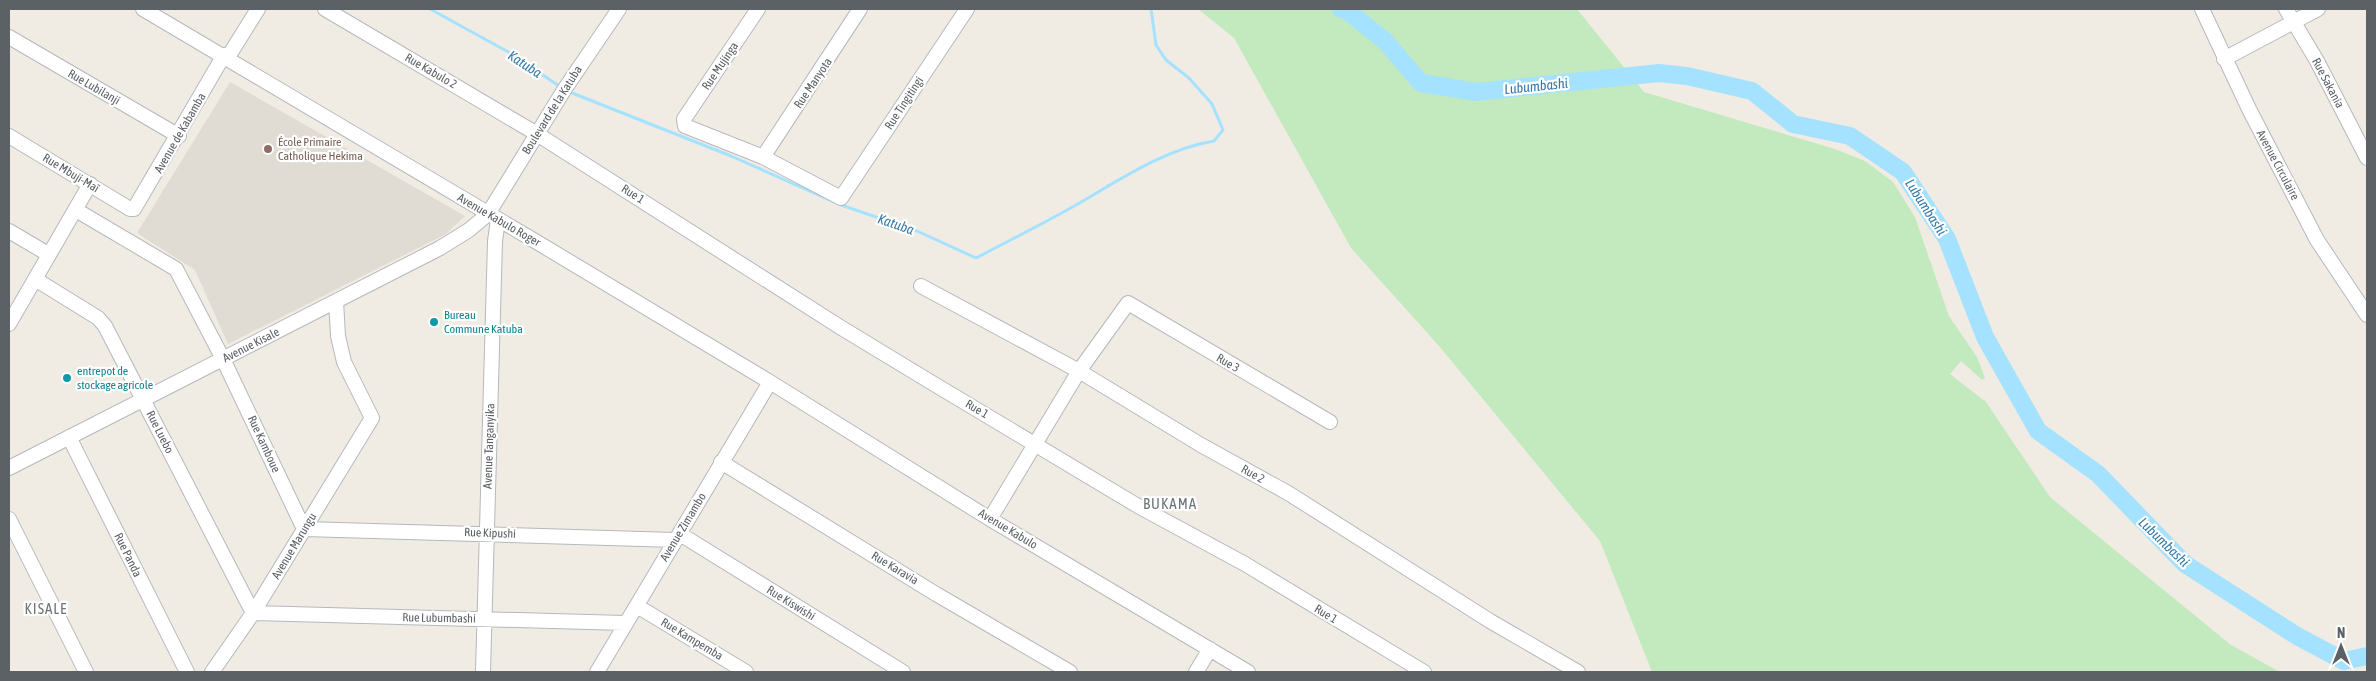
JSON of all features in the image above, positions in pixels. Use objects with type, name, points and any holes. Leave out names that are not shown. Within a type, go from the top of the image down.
[{"type":"street","points":[[143,9],[226,56]]},
{"type":"street","name":"Avenue de Kabamba","points":[[134,209],[226,56],[258,9]]},
{"type":"street","name":"Rue Kabulo 2","points":[[325,9],[537,134]]},
{"type":"street","name":"Boulevard de la Katuba","points":[[493,217],[537,134],[567,84],[619,9]]},
{"type":"street","name":"Rue Mujinga","points":[[758,9],[684,119],[684,123],[687,128],[764,157]]},
{"type":"street","name":"Rue Manyota","points":[[764,157],[860,9]]},
{"type":"street","name":"Rue Tingitingi","points":[[764,157],[841,198],[968,9]]},
{"type":"street","name":"Avenue Circulaire","points":[[2202,9],[2224,59],[2318,240],[2367,315]]},
{"type":"street","name":"Rue Sakania","points":[[2286,9],[2317,61],[2367,158]]},
{"type":"street","points":[[2224,59],[2318,9]]},
{"type":"street","name":"Rue Lubilanji","points":[[9,37],[179,136]]},
{"type":"street","name":"Avenue Kabulo Roger","points":[[226,56],[770,382]]},
{"type":"street","name":"Rue 1","points":[[537,134],[840,327],[1138,506],[1245,564],[1424,672]]},
{"type":"street","name":"Rue Mbuji-Maï","points":[[9,136],[130,209],[134,209]]},
{"type":"street","points":[[9,324],[90,184]]},
{"type":"street","name":"Rue Kamboue","points":[[76,210],[176,269],[223,359],[304,529]]},
{"type":"street","name":"Avenue Kisale","points":[[9,468],[455,240],[493,217]]},
{"type":"street","name":"Avenue Tanganyika","points":[[482,672],[495,241],[493,217]]},
{"type":"street","points":[[9,231],[48,254]]},
{"type":"street","name":"Rue Luebo","points":[[35,280],[102,322],[253,613]]},
{"type":"street","name":"Rue 2","points":[[921,286],[1079,371],[1201,445],[1288,492],[1490,621],[1578,672]]},
{"type":"street","name":"Avenue Marungu","points":[[212,672],[253,613],[361,439],[372,418],[344,362],[338,336],[336,301]]},
{"type":"street","name":"Rue 3","points":[[1079,371],[1128,303],[1330,422]]},
{"type":"street","points":[[990,519],[1079,371]]},
{"type":"street","name":"Avenue Zimambo","points":[[597,672],[625,622],[637,606],[770,382]]},
{"type":"street","name":"Avenue Kabulo","points":[[770,382],[990,519],[1248,672]]},
{"type":"street","name":"Rue Panda","points":[[69,437],[187,672]]},
{"type":"street","name":"Rue Karavia","points":[[722,462],[936,594],[1070,672]]},
{"type":"street","points":[[9,519],[86,672]]},
{"type":"street","name":"Rue Kipushi","points":[[304,529],[677,537]]},
{"type":"street","name":"Rue Kiswishi","points":[[677,537],[903,672]]},
{"type":"street","name":"Rue Kampemba","points":[[637,606],[746,672]]},
{"type":"street","name":"Rue Lubumbashi","points":[[253,613],[625,622]]},
{"type":"street","points":[[1196,672],[1210,649]]},
{"type":"shaded area","name":"École Primaire Catholique Hekima","points":[[230,82],[465,216],[446,234],[228,344],[195,270],[137,233]]},
{"type":"green space","points":[[1198,9],[1577,9],[1644,92],[1835,149],[1865,161],[1893,182],[1915,217],[1949,316],[1977,357],[1985,378],[1982,380],[1961,361],[1950,374],[1986,402],[2050,497],[2231,645],[2280,672],[1652,672],[1600,541],[1439,346],[1351,248],[1234,38]]},
{"type":"waterway","name":"Katuba","points":[[430,9],[512,54],[562,88]]},
{"type":"waterway","name":"Katuba","points":[[567,91],[731,156],[841,205],[917,231],[976,258],[1156,160],[1194,145],[1214,141],[1223,130],[1212,104],[1189,78],[1166,60],[1156,45],[1151,9]]},
{"type":"waterway","name":"Lubumbashi","points":[[1341,9],[1345,9],[1385,41],[1421,83],[1476,92],[1659,73],[1687,76],[1752,91],[1793,124],[1850,136],[1903,172],[1947,239],[1985,337],[2038,431],[2098,474],[2185,564],[2297,636],[2344,661],[2367,656]]},
{"type":"place","name":"École Primaire Catholique Hekima","points":[[268,149]]},
{"type":"place","name":"Bureau Commune Katuba","points":[[434,322]]},
{"type":"place","name":"entrepot de stockage agricole","points":[[67,378]]},
{"type":"district","name":"BUKAMA","points":[[1170,503]]},
{"type":"district","name":"KISALE","points":[[46,608]]}]
